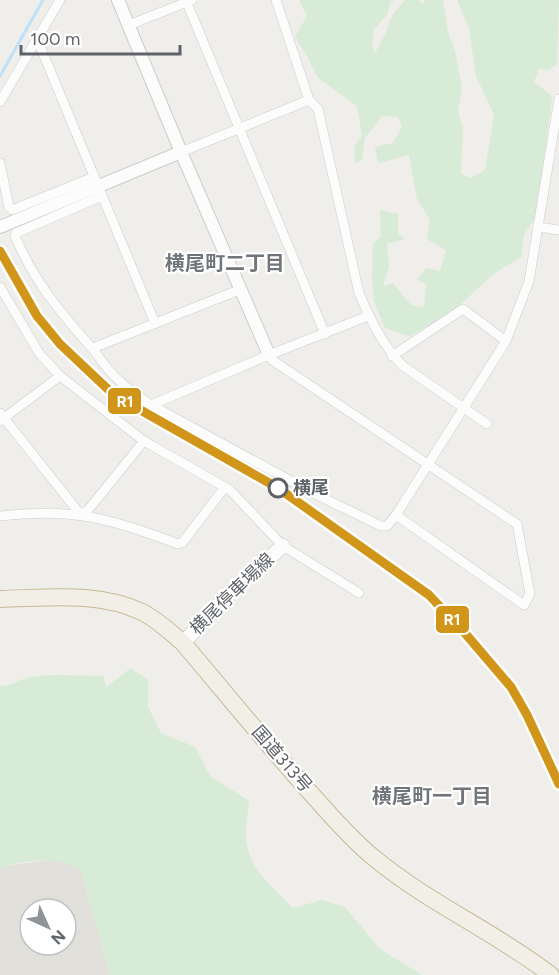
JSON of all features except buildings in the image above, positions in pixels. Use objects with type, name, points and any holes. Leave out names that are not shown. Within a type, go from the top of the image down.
[{"type":"highway","name":"国道313号","points":[[0,599],[78,598],[119,603],[143,612],[164,626],[183,643],[298,779],[348,834],[372,856],[412,887],[522,954],[551,975]]},
{"type":"main road","name":"横尾停車場線","points":[[183,643],[233,590],[283,546]]},
{"type":"street","points":[[0,102],[60,0]]},
{"type":"street","points":[[118,0],[240,290],[272,360],[517,524],[530,594],[524,605],[396,515]]},
{"type":"street","points":[[276,0],[309,100],[318,109],[358,293],[368,316],[392,356],[403,366],[487,424]]},
{"type":"street","points":[[129,25],[189,1],[238,128],[325,334]]},
{"type":"street","points":[[36,41],[155,323]]},
{"type":"street","points":[[98,186],[16,233],[15,236],[31,272],[74,330],[93,348],[108,370],[131,392],[151,405],[313,493],[381,526],[387,526],[506,341],[529,281],[559,99]]},
{"type":"street","points":[[0,227],[309,100]]},
{"type":"street","points":[[0,164],[9,207],[12,210],[98,186]]},
{"type":"street","points":[[538,227],[559,230]]},
{"type":"street","points":[[0,287],[39,353],[60,376],[144,441],[225,488],[241,500],[283,546],[359,592]]},
{"type":"street","points":[[93,348],[240,290]]},
{"type":"street","points":[[392,356],[463,309],[506,341]]},
{"type":"street","points":[[151,405],[368,316]]},
{"type":"street","points":[[60,376],[1,418],[80,514]]},
{"type":"street","points":[[80,514],[88,510],[144,441]]},
{"type":"street","points":[[0,516],[52,512],[80,514],[141,530],[178,544],[182,543],[225,488]]},
{"type":"shaded area","points":[[48,860],[72,864],[82,872],[110,975],[0,975],[0,868]]},
{"type":"green space","points":[[299,0],[394,0],[390,3],[387,15],[374,29],[372,45],[375,53],[393,14],[405,0],[418,0],[423,4],[425,0],[443,0],[448,32],[455,51],[462,88],[458,111],[463,128],[461,173],[470,178],[485,170],[494,115],[476,76],[469,28],[457,0],[559,0],[557,64],[548,71],[539,68],[534,82],[552,96],[537,215],[524,235],[521,257],[492,275],[460,305],[438,321],[409,336],[385,328],[374,302],[373,244],[381,236],[380,210],[398,214],[398,234],[405,239],[387,244],[389,267],[383,286],[393,283],[411,305],[424,307],[426,284],[417,280],[426,268],[440,271],[446,250],[427,239],[430,220],[417,199],[409,155],[378,163],[375,147],[393,143],[402,126],[397,117],[382,116],[365,138],[362,160],[355,163],[354,147],[362,135],[357,106],[318,78],[295,37],[307,16]]},
{"type":"green space","points":[[131,668],[148,680],[148,707],[161,733],[195,747],[210,776],[249,801],[246,830],[248,850],[257,869],[270,885],[293,908],[322,900],[345,907],[380,949],[422,975],[110,975],[81,872],[73,866],[42,860],[0,868],[0,686],[27,678],[65,675],[103,676],[106,687]]},
{"type":"waterway","points":[[0,76],[43,0]]},
{"type":"transit line","name":"R1","points":[[0,251],[37,316],[60,344],[114,395],[278,488],[429,595],[511,687],[527,715],[559,784]]},
{"type":"place","name":"横尾","points":[[278,488]]},
{"type":"district","name":"横尾町二丁目","points":[[225,263]]},
{"type":"district","name":"横尾町一丁目","points":[[432,796]]}]
